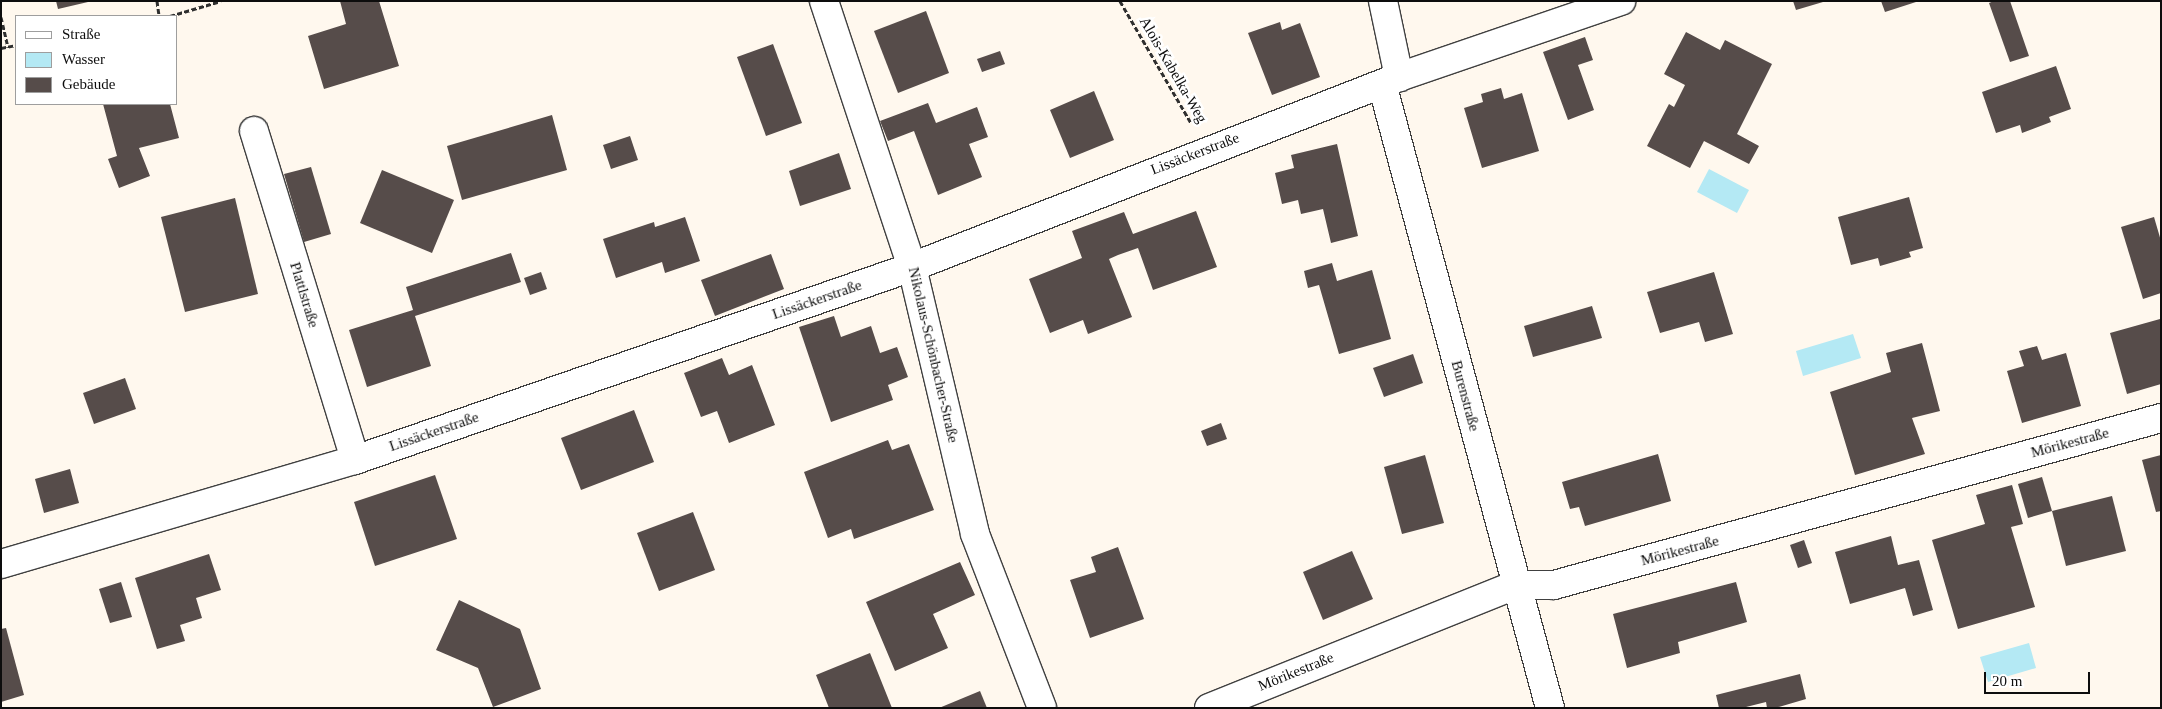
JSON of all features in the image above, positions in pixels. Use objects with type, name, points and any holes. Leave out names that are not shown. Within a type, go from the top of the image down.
[{"type":"street","name":"Nikolaus-Schönbacher-Straße","points":[[824,1],[912,266],[975,534],[1042,708]]},
{"type":"street","name":"Burenstraße","points":[[1383,1],[1391,80],[1515,585],[1550,708]]},
{"type":"street","name":"Lissäckerstraße","points":[[1,564],[355,460],[912,266],[1206,149],[1391,80],[1621,1]]},
{"type":"street","name":"Plattlstraße","points":[[254,131],[355,460]]},
{"type":"street","name":"Mörikestraße","points":[[1209,708],[1515,585],[1554,585],[2161,418]]},
{"type":"path","points":[[157,1],[159,15]]},
{"type":"path","points":[[173,15],[221,1]]},
{"type":"path","name":"Alois-Kabelka-Weg","points":[[1120,1],[1206,149]]},
{"type":"path","points":[[1,17],[8,47]]},
{"type":"path","points":[[1,48],[15,45]]},
{"type":"water","points":[[1709,169],[1749,190],[1737,213],[1697,192]]},
{"type":"water","points":[[1853,334],[1861,358],[1803,376],[1796,351]]},
{"type":"water","points":[[2029,643],[2036,668],[1988,682],[1980,657]]},
{"type":"building","points":[[56,1],[88,1],[88,2],[58,9]]},
{"type":"building","points":[[340,1],[379,1],[399,66],[324,89],[308,36],[346,24]]},
{"type":"building","points":[[1793,1],[1823,1],[1823,2],[1796,10]]},
{"type":"building","points":[[1881,1],[1916,1],[1916,2],[1885,12]]},
{"type":"building","points":[[1994,1],[2010,1],[2029,56],[2010,62],[1989,3]]},
{"type":"building","points":[[926,11],[949,73],[898,93],[874,31]]},
{"type":"building","points":[[1280,22],[1282,30],[1300,23],[1320,77],[1272,95],[1248,33]]},
{"type":"building","points":[[1686,32],[1720,50],[1725,40],[1772,64],[1737,134],[1759,146],[1749,164],[1704,141],[1690,168],[1647,146],[1669,104],[1674,107],[1685,85],[1664,74]]},
{"type":"building","points":[[1585,37],[1593,60],[1578,65],[1594,110],[1568,120],[1543,52]]},
{"type":"building","points":[[773,44],[802,123],[766,136],[737,57]]},
{"type":"building","points":[[1000,51],[1005,64],[982,72],[977,59]]},
{"type":"building","points":[[2056,66],[2071,109],[2049,117],[2051,122],[2022,133],[2020,125],[1996,133],[1982,92]]},
{"type":"building","points":[[1501,88],[1504,99],[1522,93],[1539,151],[1482,168],[1464,108],[1483,102],[1481,94]]},
{"type":"building","points":[[1094,91],[1114,140],[1070,158],[1050,110]]},
{"type":"building","points":[[928,103],[936,123],[977,107],[988,137],[969,144],[982,177],[938,195],[914,131],[888,141],[880,121]]},
{"type":"building","points":[[103,105],[170,105],[179,138],[139,148],[150,176],[119,188],[108,159],[117,156]]},
{"type":"building","points":[[552,115],[567,170],[462,200],[447,146]]},
{"type":"building","points":[[630,136],[638,160],[611,169],[603,145]]},
{"type":"building","points":[[1337,144],[1358,236],[1331,243],[1323,209],[1301,214],[1298,200],[1282,204],[1275,173],[1294,168],[1291,155]]},
{"type":"building","points":[[839,153],[851,189],[800,206],[789,171]]},
{"type":"building","points":[[311,167],[331,234],[304,242],[284,174]]},
{"type":"building","points":[[382,170],[454,200],[432,253],[360,223]]},
{"type":"building","points":[[1909,197],[1923,248],[1909,252],[1911,257],[1880,266],[1878,258],[1851,265],[1838,217]]},
{"type":"building","points":[[235,198],[258,294],[185,312],[161,217]]},
{"type":"building","points":[[1196,211],[1217,267],[1153,290],[1138,248],[1118,255],[1109,259],[1132,317],[1088,334],[1083,320],[1050,333],[1029,279],[1082,258],[1072,231],[1124,212],[1133,234]]},
{"type":"building","points":[[685,217],[700,261],[665,273],[662,262],[616,278],[603,239],[654,222],[655,227]]},
{"type":"building","points":[[2154,217],[2161,241],[2161,293],[2143,299],[2121,227]]},
{"type":"building","points":[[511,253],[521,282],[415,316],[431,366],[367,387],[349,330],[413,310],[406,287]]},
{"type":"building","points":[[771,254],[784,289],[715,316],[701,280]]},
{"type":"building","points":[[1332,263],[1337,281],[1372,270],[1391,339],[1339,354],[1319,285],[1308,288],[1304,271]]},
{"type":"building","points":[[541,272],[547,289],[530,295],[524,278]]},
{"type":"building","points":[[1714,272],[1733,334],[1705,342],[1699,322],[1660,333],[1647,292]]},
{"type":"building","points":[[1592,306],[1602,338],[1533,357],[1524,326]]},
{"type":"building","points":[[834,316],[841,337],[871,326],[880,353],[897,347],[908,377],[888,385],[893,400],[831,422],[799,327]]},
{"type":"building","points":[[2160,319],[2161,384],[2127,394],[2110,333]]},
{"type":"building","points":[[1922,343],[1940,411],[1912,418],[1925,454],[1855,475],[1830,392],[1891,372],[1886,353]]},
{"type":"building","points":[[2037,346],[2042,360],[2066,353],[2081,406],[2022,423],[2007,371],[2024,366],[2019,351]]},
{"type":"building","points":[[1413,354],[1423,383],[1384,397],[1373,368]]},
{"type":"building","points":[[722,358],[729,375],[752,365],[775,425],[729,443],[717,411],[701,417],[684,373]]},
{"type":"building","points":[[125,378],[136,409],[94,424],[83,393]]},
{"type":"building","points":[[634,410],[654,462],[581,490],[561,438]]},
{"type":"building","points":[[1221,423],[1227,439],[1207,446],[1201,431]]},
{"type":"building","points":[[888,440],[892,450],[909,444],[934,510],[854,539],[851,529],[828,538],[804,472]]},
{"type":"building","points":[[1658,454],[1671,501],[1585,526],[1579,507],[1570,509],[1562,482]]},
{"type":"building","points":[[1425,455],[1444,523],[1402,534],[1384,467]]},
{"type":"building","points":[[2161,455],[2161,511],[2156,512],[2142,460]]},
{"type":"building","points":[[70,469],[79,503],[44,513],[35,479]]},
{"type":"building","points":[[435,475],[457,539],[375,566],[354,502]]},
{"type":"building","points":[[2042,477],[2052,511],[2028,518],[2018,484]]},
{"type":"building","points":[[2012,485],[2023,524],[2011,527],[2035,607],[1958,629],[1932,540],[1985,524],[1976,495]]},
{"type":"building","points":[[2112,496],[2126,551],[2066,566],[2052,511]]},
{"type":"building","points":[[693,512],[715,570],[659,591],[637,533]]},
{"type":"building","points":[[1891,536],[1898,565],[1919,560],[1933,610],[1913,616],[1905,588],[1850,604],[1835,552]]},
{"type":"building","points":[[1804,540],[1812,563],[1798,568],[1790,545]]},
{"type":"building","points":[[1118,547],[1144,619],[1090,638],[1070,580],[1096,572],[1091,557]]},
{"type":"building","points":[[1352,551],[1373,599],[1323,620],[1303,572]]},
{"type":"building","points":[[209,554],[221,590],[196,598],[202,618],[180,625],[185,641],[157,649],[135,578]]},
{"type":"building","points":[[960,562],[975,595],[933,614],[948,648],[895,671],[866,602]]},
{"type":"building","points":[[121,582],[132,617],[110,623],[99,589]]},
{"type":"building","points":[[1736,582],[1747,622],[1678,642],[1680,653],[1627,668],[1613,614]]},
{"type":"building","points":[[459,600],[520,629],[541,689],[493,707],[478,668],[436,650]]},
{"type":"building","points":[[6,628],[24,695],[1,702],[1,629]]},
{"type":"building","points":[[870,653],[892,708],[829,708],[816,675]]},
{"type":"building","points":[[1800,674],[1806,699],[1775,708],[1767,708],[1766,702],[1742,708],[1719,708],[1716,695]]},
{"type":"building","points":[[980,691],[987,708],[939,708]]}]
